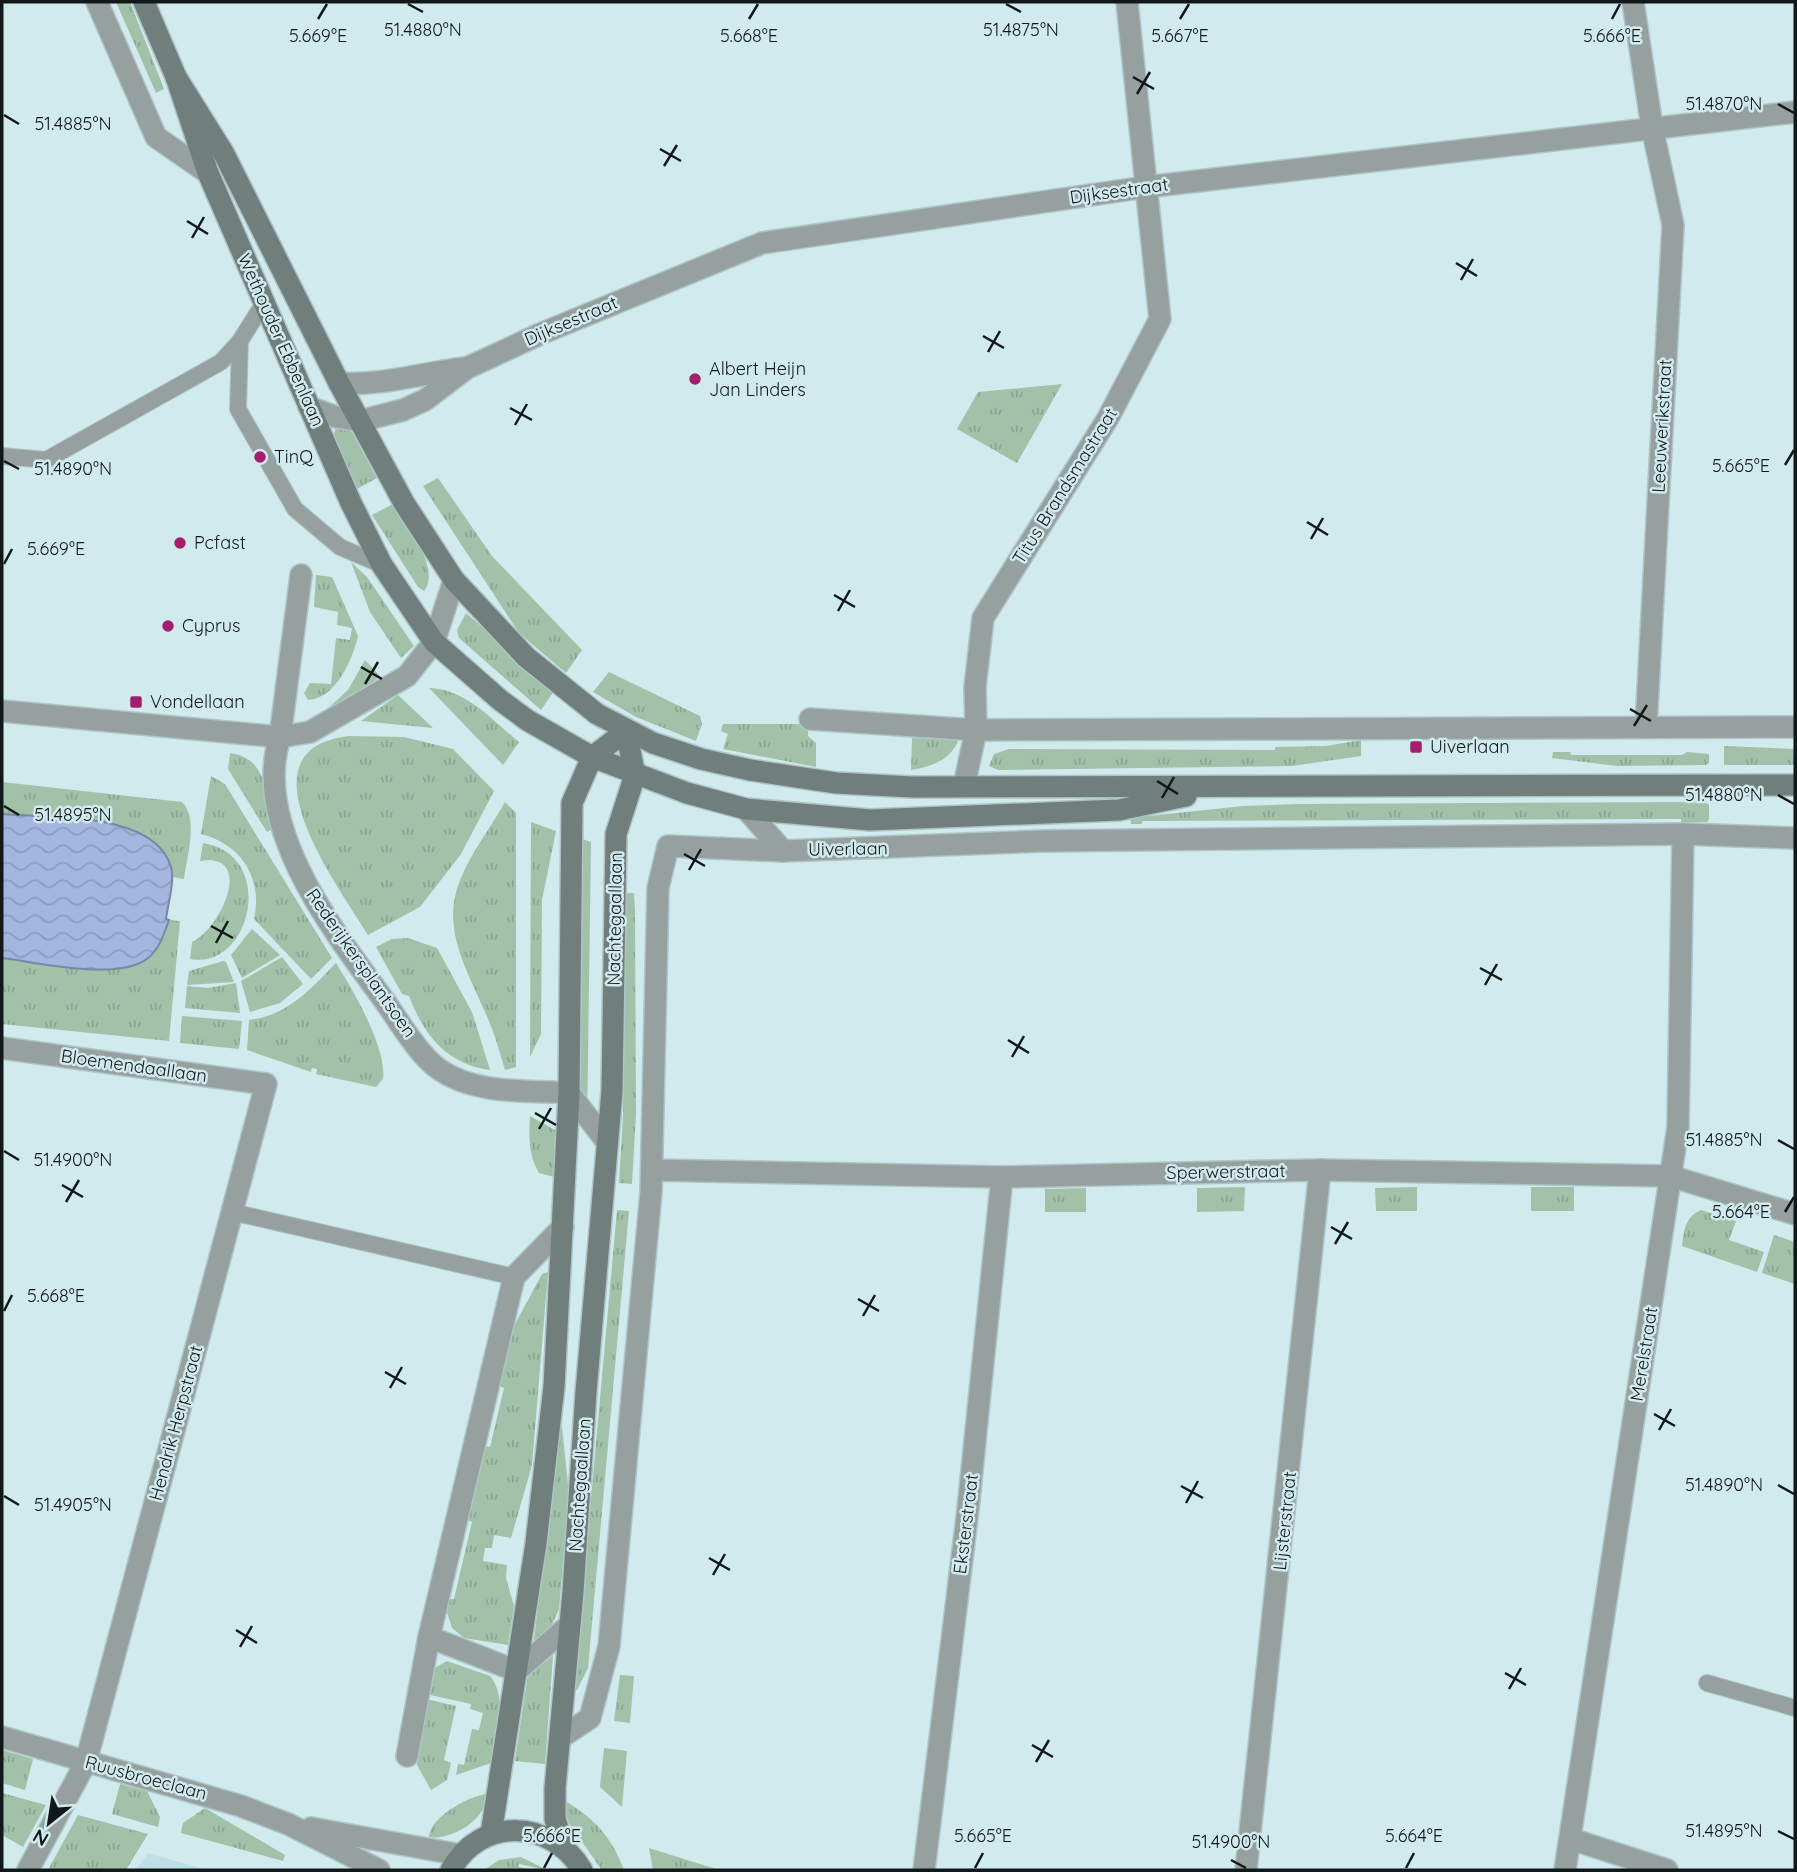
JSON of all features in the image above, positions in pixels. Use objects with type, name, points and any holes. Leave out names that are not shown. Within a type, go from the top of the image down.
[{"type":"main road","name":"Wethouder Ebbenlaan","points":[[144,2],[176,77],[208,173],[309,407],[382,565],[434,642],[509,707],[592,757]]},
{"type":"main road","name":"Wethouder Ebbenlaan","points":[[176,77],[223,152],[339,383],[404,503],[454,580],[526,657],[597,714],[626,732]]},
{"type":"main road","points":[[592,757],[626,732]]},
{"type":"main road","name":"Nachtegaallaan","points":[[565,1847],[555,1819],[607,1142],[614,1007],[616,834],[635,775],[626,732]]},
{"type":"main road","name":"Uiverlaan","points":[[626,732],[701,759],[750,770],[836,783],[912,788],[1795,785]]},
{"type":"main road","name":"Nachtegaallaan","points":[[491,1834],[517,1671],[554,1387],[569,1093],[570,820],[572,803],[592,757]]},
{"type":"main road","name":"Uiverlaan","points":[[592,757],[635,775],[746,809],[870,820],[1106,810],[1230,787]]},
{"type":"main road","points":[[456,1863],[491,1834],[518,1829],[543,1834],[565,1847],[582,1870]]},
{"type":"street","points":[[97,2],[156,137],[208,173]]},
{"type":"street","name":"Titus Brandsmastraat","points":[[964,786],[976,730],[975,688],[984,618],[1108,418],[1160,319],[1127,2]]},
{"type":"street","name":"Leeuwerikstraat","points":[[1633,2],[1652,127],[1673,225],[1646,727]]},
{"type":"street","name":"Dijksestraat","points":[[309,407],[336,417],[360,421],[403,410],[425,400],[467,368],[540,334],[762,243],[1146,187],[1795,112]]},
{"type":"street","name":"Dijksestraat","points":[[339,383],[386,383],[410,374],[467,368]]},
{"type":"street","name":"Rederijkersplantsoen","points":[[301,575],[280,737],[272,760],[276,804],[303,878],[329,923],[409,1034],[439,1070],[478,1087],[569,1093]]},
{"type":"street","points":[[2,710],[280,737],[310,732],[407,676],[434,642],[454,580]]},
{"type":"street","points":[[810,719],[976,730],[1795,727]]},
{"type":"street","name":"Uiverlaan","points":[[746,809],[783,850]]},
{"type":"street","name":"Uiverlaan","points":[[652,1170],[658,888],[668,846],[783,850],[1043,841],[1683,834],[1795,838]]},
{"type":"street","name":"Merelstraat","points":[[1565,1870],[1678,1127],[1683,834]]},
{"type":"street","name":"Bloemendaallaan","points":[[2,1048],[266,1084]]},
{"type":"street","name":"Hendrik Herpstraat","points":[[28,1870],[86,1762],[266,1084]]},
{"type":"street","points":[[569,1093],[607,1142]]},
{"type":"street","points":[[560,1738],[590,1718],[609,1646],[652,1170]]},
{"type":"street","name":"Sperwerstraat","points":[[652,1170],[1002,1177],[1320,1170],[1670,1175],[1795,1214]]},
{"type":"street","name":"Lijsterstraat","points":[[1245,1870],[1320,1170]]},
{"type":"street","name":"Eksterstraat","points":[[924,1870],[968,1509],[1002,1177]]},
{"type":"street","points":[[407,1756],[429,1637],[514,1278],[563,1227]]},
{"type":"street","points":[[429,1637],[517,1671],[568,1626]]},
{"type":"street","name":"Ruusbroeclaan","points":[[2,1737],[211,1796],[288,1824],[379,1870]]},
{"type":"street","name":"Ruusbroeclaan","points":[[288,1824],[456,1863]]},
{"type":"street","points":[[1571,1839],[1667,1870]]},
{"type":"lane","points":[[2,456],[46,460],[221,362],[240,341],[264,303]]},
{"type":"lane","points":[[240,341],[238,410],[295,509],[340,547],[382,565]]},
{"type":"lane","points":[[232,1212],[514,1278]]},
{"type":"lane","points":[[1707,1683],[1795,1708]]},
{"type":"shaded area","points":[[148,1853],[207,1870],[136,1870]]},
{"type":"green space","points":[[116,2],[130,2],[164,89],[156,93]]},
{"type":"green space","points":[[1062,384],[1017,463],[957,429],[978,392]]},
{"type":"green space","points":[[337,425],[349,427],[377,478],[357,489],[331,442]]},
{"type":"green space","points":[[438,478],[492,556],[582,650],[566,673],[519,633],[423,486]]},
{"type":"green space","points":[[393,504],[420,546],[425,559],[428,582],[424,591],[418,587],[372,515]]},
{"type":"green space","points":[[351,562],[367,577],[414,646],[401,658],[370,612]]},
{"type":"green space","points":[[316,575],[332,577],[358,636],[347,666],[335,685],[318,698],[308,700],[304,693],[310,683],[331,684],[336,638],[350,640],[352,628],[337,625],[338,612],[314,607]]},
{"type":"green space","points":[[466,613],[554,691],[541,710],[459,638],[457,630]]},
{"type":"green space","points":[[365,660],[380,676],[360,692],[326,710],[348,690]]},
{"type":"green space","points":[[609,672],[700,716],[702,724],[696,741],[636,717],[593,692]]},
{"type":"green space","points":[[429,688],[455,694],[467,700],[519,742],[503,765]]},
{"type":"green space","points":[[398,695],[433,728],[361,721]]},
{"type":"green space","points":[[723,724],[808,724],[808,736],[816,743],[816,767],[723,749],[728,734],[721,731]]},
{"type":"green space","points":[[349,736],[404,737],[453,749],[494,791],[461,854],[420,907],[368,935],[319,855],[305,823],[297,792],[300,766],[316,746]]},
{"type":"green space","points":[[912,738],[959,739],[951,752],[940,761],[911,770]]},
{"type":"green space","points":[[1361,740],[1361,756],[1292,766],[998,770],[989,766],[994,754],[1009,749],[1275,750],[1275,747],[1326,746]]},
{"type":"green space","points":[[1724,746],[1795,749],[1795,765],[1724,765]]},
{"type":"green space","points":[[1553,752],[1570,752],[1571,755],[1682,755],[1687,752],[1709,754],[1709,763],[1617,766],[1552,758]]},
{"type":"green space","points":[[230,753],[243,756],[259,771],[267,793],[273,829],[267,832],[228,769]]},
{"type":"green space","points":[[211,776],[225,784],[332,958],[311,979],[254,919],[256,904],[252,877],[238,854],[215,839],[201,834]]},
{"type":"green space","points":[[2,782],[182,802],[187,809],[191,828],[184,879],[172,877],[164,855],[148,839],[127,828],[76,818],[2,814]]},
{"type":"green space","points":[[505,802],[516,813],[516,1067],[505,1070],[492,1029],[458,948],[453,914],[455,897],[464,872]]},
{"type":"green space","points":[[1706,803],[1709,805],[1709,820],[1681,823],[1681,819],[1142,821],[1142,824],[1131,824],[1130,818],[1243,806],[1297,804]]},
{"type":"green space","points":[[531,822],[556,831],[542,900],[541,1034],[530,1057]]},
{"type":"green space","points":[[577,837],[591,842],[587,1128],[578,1121]]},
{"type":"green space","points":[[203,843],[226,852],[241,868],[248,888],[247,910],[241,931],[228,948],[211,958],[190,959],[192,942],[214,922],[222,908],[230,879],[226,868],[217,861],[200,861]]},
{"type":"green space","points":[[626,893],[634,893],[635,910],[636,1115],[632,1184],[619,1183],[623,1114]]},
{"type":"green space","points":[[169,920],[180,921],[169,1041],[2,1024],[2,958],[84,969],[124,965],[142,957],[160,943]]},
{"type":"green space","points":[[252,929],[280,955],[242,978],[231,955]]},
{"type":"green space","points":[[408,938],[437,948],[472,1012],[490,1070],[475,1067],[449,1054],[430,1035],[409,996],[402,994],[376,947],[392,939]]},
{"type":"green space","points":[[282,957],[303,984],[280,1003],[250,1012],[241,981]]},
{"type":"green space","points":[[226,962],[234,982],[187,985],[189,971]]},
{"type":"green space","points":[[336,963],[367,1020],[380,1052],[383,1079],[376,1087],[316,1074],[317,1069],[312,1068],[311,1072],[247,1050],[249,1020],[287,1007],[308,991]]},
{"type":"green space","points":[[236,983],[240,1013],[185,1008],[187,986],[208,988]]},
{"type":"green space","points":[[182,1016],[242,1021],[239,1049],[180,1043]]},
{"type":"green space","points":[[530,1116],[555,1130],[554,1177],[539,1173],[535,1166],[530,1145]]},
{"type":"green space","points":[[1245,1187],[1244,1211],[1197,1212],[1197,1188]]},
{"type":"green space","points":[[1417,1187],[1417,1211],[1376,1211],[1375,1188]]},
{"type":"green space","points":[[1531,1187],[1574,1187],[1574,1211],[1531,1211]]},
{"type":"green space","points":[[1086,1188],[1086,1212],[1045,1212],[1045,1189]]},
{"type":"green space","points":[[617,1210],[629,1211],[588,1668],[577,1690],[574,1688]]},
{"type":"green space","points":[[1701,1210],[1736,1221],[1729,1240],[1764,1252],[1757,1272],[1682,1246],[1688,1220]]},
{"type":"green space","points":[[1774,1235],[1795,1242],[1795,1284],[1762,1273]]},
{"type":"green space","points":[[548,1272],[532,1465],[511,1538],[494,1535],[492,1548],[485,1548],[483,1561],[507,1565],[506,1578],[514,1606],[508,1645],[464,1638],[452,1628],[447,1612],[448,1599],[454,1599],[472,1522],[467,1520],[485,1446],[490,1447],[504,1388],[499,1386],[514,1326],[542,1274]]},
{"type":"green space","points":[[558,1427],[562,1427],[569,1494],[559,1609],[548,1633],[534,1641]]},
{"type":"green space","points":[[553,1656],[545,1764],[515,1761],[528,1674]]},
{"type":"green space","points":[[447,1661],[490,1676],[496,1685],[500,1706],[491,1763],[456,1775],[458,1764],[464,1765],[472,1729],[479,1730],[483,1713],[470,1709],[471,1704],[426,1694],[433,1669]]},
{"type":"green space","points":[[620,1675],[634,1676],[630,1723],[614,1721]]},
{"type":"green space","points":[[426,1699],[456,1706],[444,1760],[451,1763],[447,1780],[431,1790],[417,1765]]},
{"type":"green space","points":[[604,1748],[627,1751],[622,1807],[600,1787]]},
{"type":"green space","points":[[2,1750],[33,1759],[25,1790],[2,1783]]},
{"type":"green space","points":[[120,1784],[147,1791],[160,1817],[158,1827],[112,1814]]},
{"type":"green space","points":[[2,1793],[46,1805],[23,1847],[2,1835]]},
{"type":"green space","points":[[485,1794],[481,1811],[467,1826],[448,1835],[429,1837],[442,1816],[459,1804]]},
{"type":"green space","points":[[567,1802],[602,1831],[624,1870],[601,1869],[569,1823],[563,1806]]},
{"type":"green space","points":[[205,1808],[285,1855],[283,1861],[181,1833],[183,1823]]},
{"type":"green space","points":[[78,1815],[148,1834],[126,1870],[48,1870]]},
{"type":"green space","points":[[649,1848],[719,1870],[653,1870]]},
{"type":"green space","points":[[521,1857],[547,1870],[519,1864],[519,1867],[532,1870],[484,1870],[499,1860]]},
{"type":"water","points":[[2,814],[98,821],[144,836],[161,849],[171,867],[172,885],[166,919],[169,920],[156,950],[135,965],[118,969],[98,970],[2,958]]},
{"type":"place","name":"Albert Heijn Jan Linders","points":[[695,379]]},
{"type":"place","name":"TinQ","points":[[260,457]]},
{"type":"place","name":"Pcfast","points":[[180,543]]},
{"type":"place","name":"Cyprus","points":[[168,626]]},
{"type":"place","name":"Vondellaan","points":[[136,702]]},
{"type":"place","name":"Uiverlaan","points":[[1416,747]]}]
